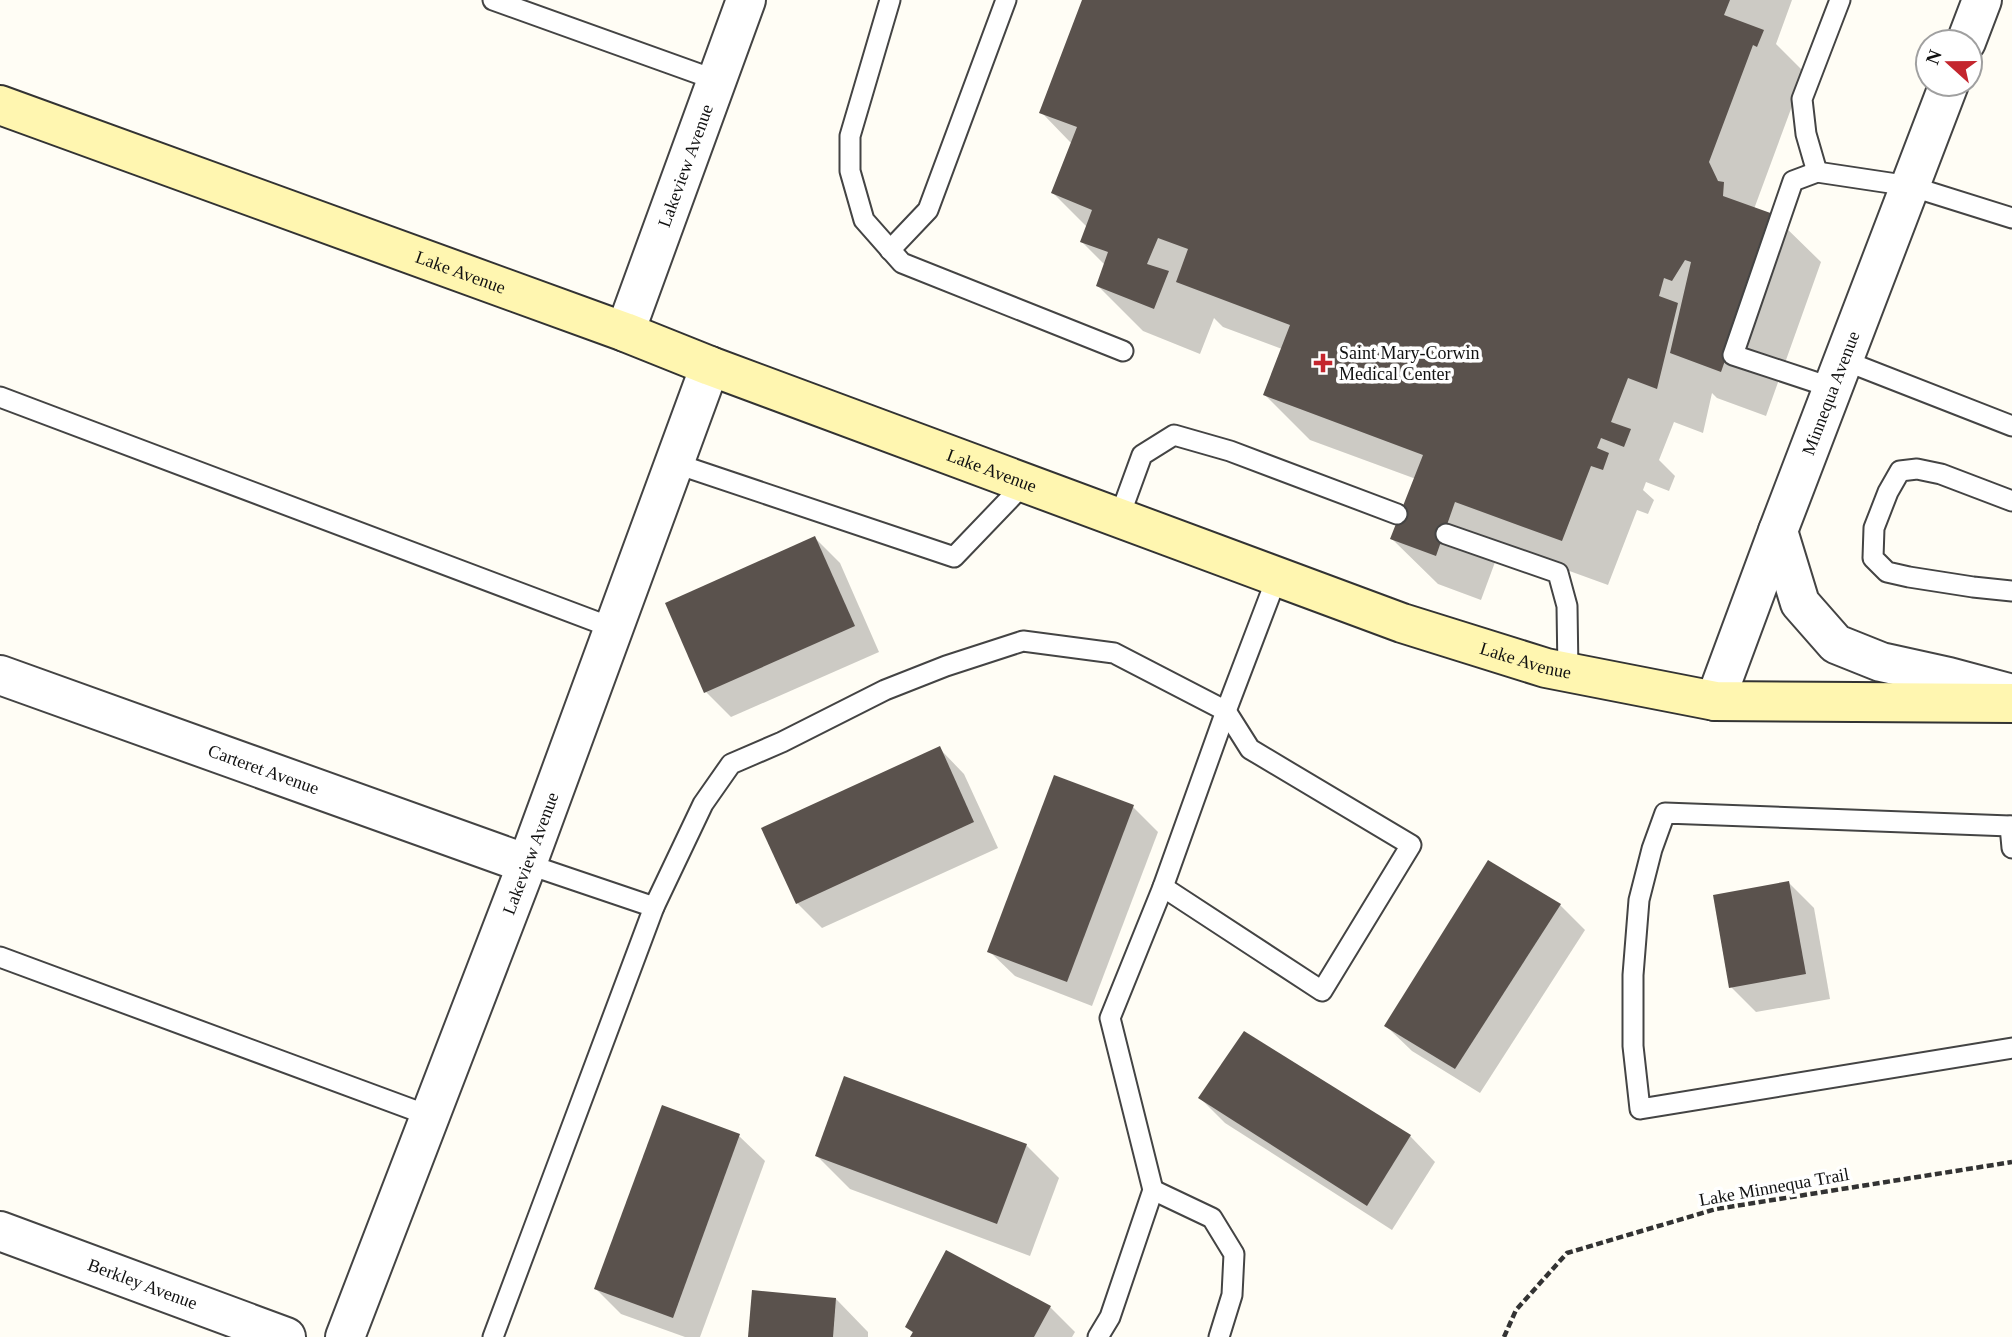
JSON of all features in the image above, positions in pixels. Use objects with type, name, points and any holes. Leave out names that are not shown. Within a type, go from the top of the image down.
[{"type":"main road","name":"Lake Avenue","points":[[0,105],[625,332],[1277,578],[1458,642],[1546,668],[1715,701],[2012,703]]},
{"type":"street","name":"Lakeview Avenue","points":[[625,332],[746,0]]},
{"type":"street","points":[[1971,28],[1982,0]]},
{"type":"street","name":"Minnequa Avenue","points":[[1715,701],[1945,98]]},
{"type":"street","name":"Lakeview Avenue","points":[[345,1337],[527,864],[710,366]]},
{"type":"street","points":[[1778,531],[1800,603],[1836,644],[1881,662],[2012,694]]},
{"type":"street","name":"Carteret Avenue","points":[[0,675],[527,864]]},
{"type":"street","name":"Berkley Avenue","points":[[0,1231],[286,1337]]},
{"type":"lane","points":[[493,0],[716,80]]},
{"type":"lane","points":[[890,0],[850,136],[850,171],[864,220],[902,263],[1123,351]]},
{"type":"lane","points":[[890,250],[928,210],[1006,0]]},
{"type":"lane","points":[[1817,172],[1806,134],[1802,99],[1840,0]]},
{"type":"lane","points":[[2012,218],[1910,186],[1817,172],[1793,181],[1733,355],[1838,374],[2012,426]]},
{"type":"lane","points":[[0,397],[613,628]]},
{"type":"lane","points":[[1119,519],[1142,455],[1174,435],[1230,451],[1397,514]]},
{"type":"lane","points":[[674,463],[954,557],[1025,483]]},
{"type":"lane","points":[[2012,501],[1941,474],[1917,469],[1900,471],[1888,492],[1874,528],[1873,558],[1887,572],[1909,578],[2012,591]]},
{"type":"lane","points":[[1446,534],[1558,573],[1567,606],[1568,673]]},
{"type":"lane","points":[[1098,1337],[1110,1317],[1153,1190],[1110,1018],[1163,887],[1277,578]]},
{"type":"lane","points":[[493,1337],[654,907],[703,804],[731,764],[782,742],[886,690],[1023,640],[1114,653],[1226,711],[1250,749],[1411,845],[1322,991],[1163,887]]},
{"type":"lane","points":[[2012,848],[2011,826],[1665,813],[1652,849],[1639,900],[1633,975],[1633,1046],[1640,1109],[2012,1048]]},
{"type":"lane","points":[[527,864],[654,907]]},
{"type":"lane","points":[[0,957],[430,1116]]},
{"type":"lane","points":[[1153,1190],[1212,1219],[1234,1254],[1232,1295],[1219,1337]]},
{"type":"path","name":"Lake Minnequa Trail","points":[[1504,1337],[1516,1310],[1567,1253],[1716,1209],[2012,1163]]},
{"type":"building","points":[[1082,0],[1730,0],[1724,15],[1764,30],[1757,47],[1753,45],[1709,162],[1718,181],[1724,182],[1723,196],[1776,215],[1721,372],[1670,353],[1691,262],[1685,260],[1672,281],[1664,278],[1659,296],[1678,303],[1657,389],[1628,378],[1611,422],[1631,429],[1624,447],[1601,438],[1597,448],[1609,453],[1603,470],[1591,466],[1562,541],[1455,502],[1436,556],[1390,539],[1423,455],[1263,395],[1290,325],[1176,282],[1188,249],[1158,238],[1147,264],[1169,271],[1154,309],[1096,286],[1108,252],[1080,242],[1092,210],[1051,193],[1077,127],[1039,113]]},
{"type":"building","points":[[815,536],[855,626],[704,693],[665,603]]},
{"type":"building","points":[[940,746],[974,822],[796,904],[761,828]]},
{"type":"building","points":[[1054,775],[1134,805],[1067,982],[987,952]]},
{"type":"building","points":[[1488,860],[1561,904],[1455,1069],[1384,1026]]},
{"type":"building","points":[[1789,881],[1806,974],[1729,988],[1713,895]]},
{"type":"building","points":[[1244,1031],[1411,1135],[1367,1206],[1198,1098]]},
{"type":"building","points":[[844,1076],[1027,1144],[997,1224],[815,1156]]},
{"type":"building","points":[[662,1105],[740,1134],[673,1318],[594,1289]]},
{"type":"building","points":[[946,1250],[1051,1306],[1034,1337],[910,1337],[913,1332],[905,1327]]},
{"type":"building","points":[[752,1290],[836,1298],[833,1337],[748,1337]]},
{"type":"place","name":"Saint Mary-Corwin Medical Center","points":[[1323,363]]}]
